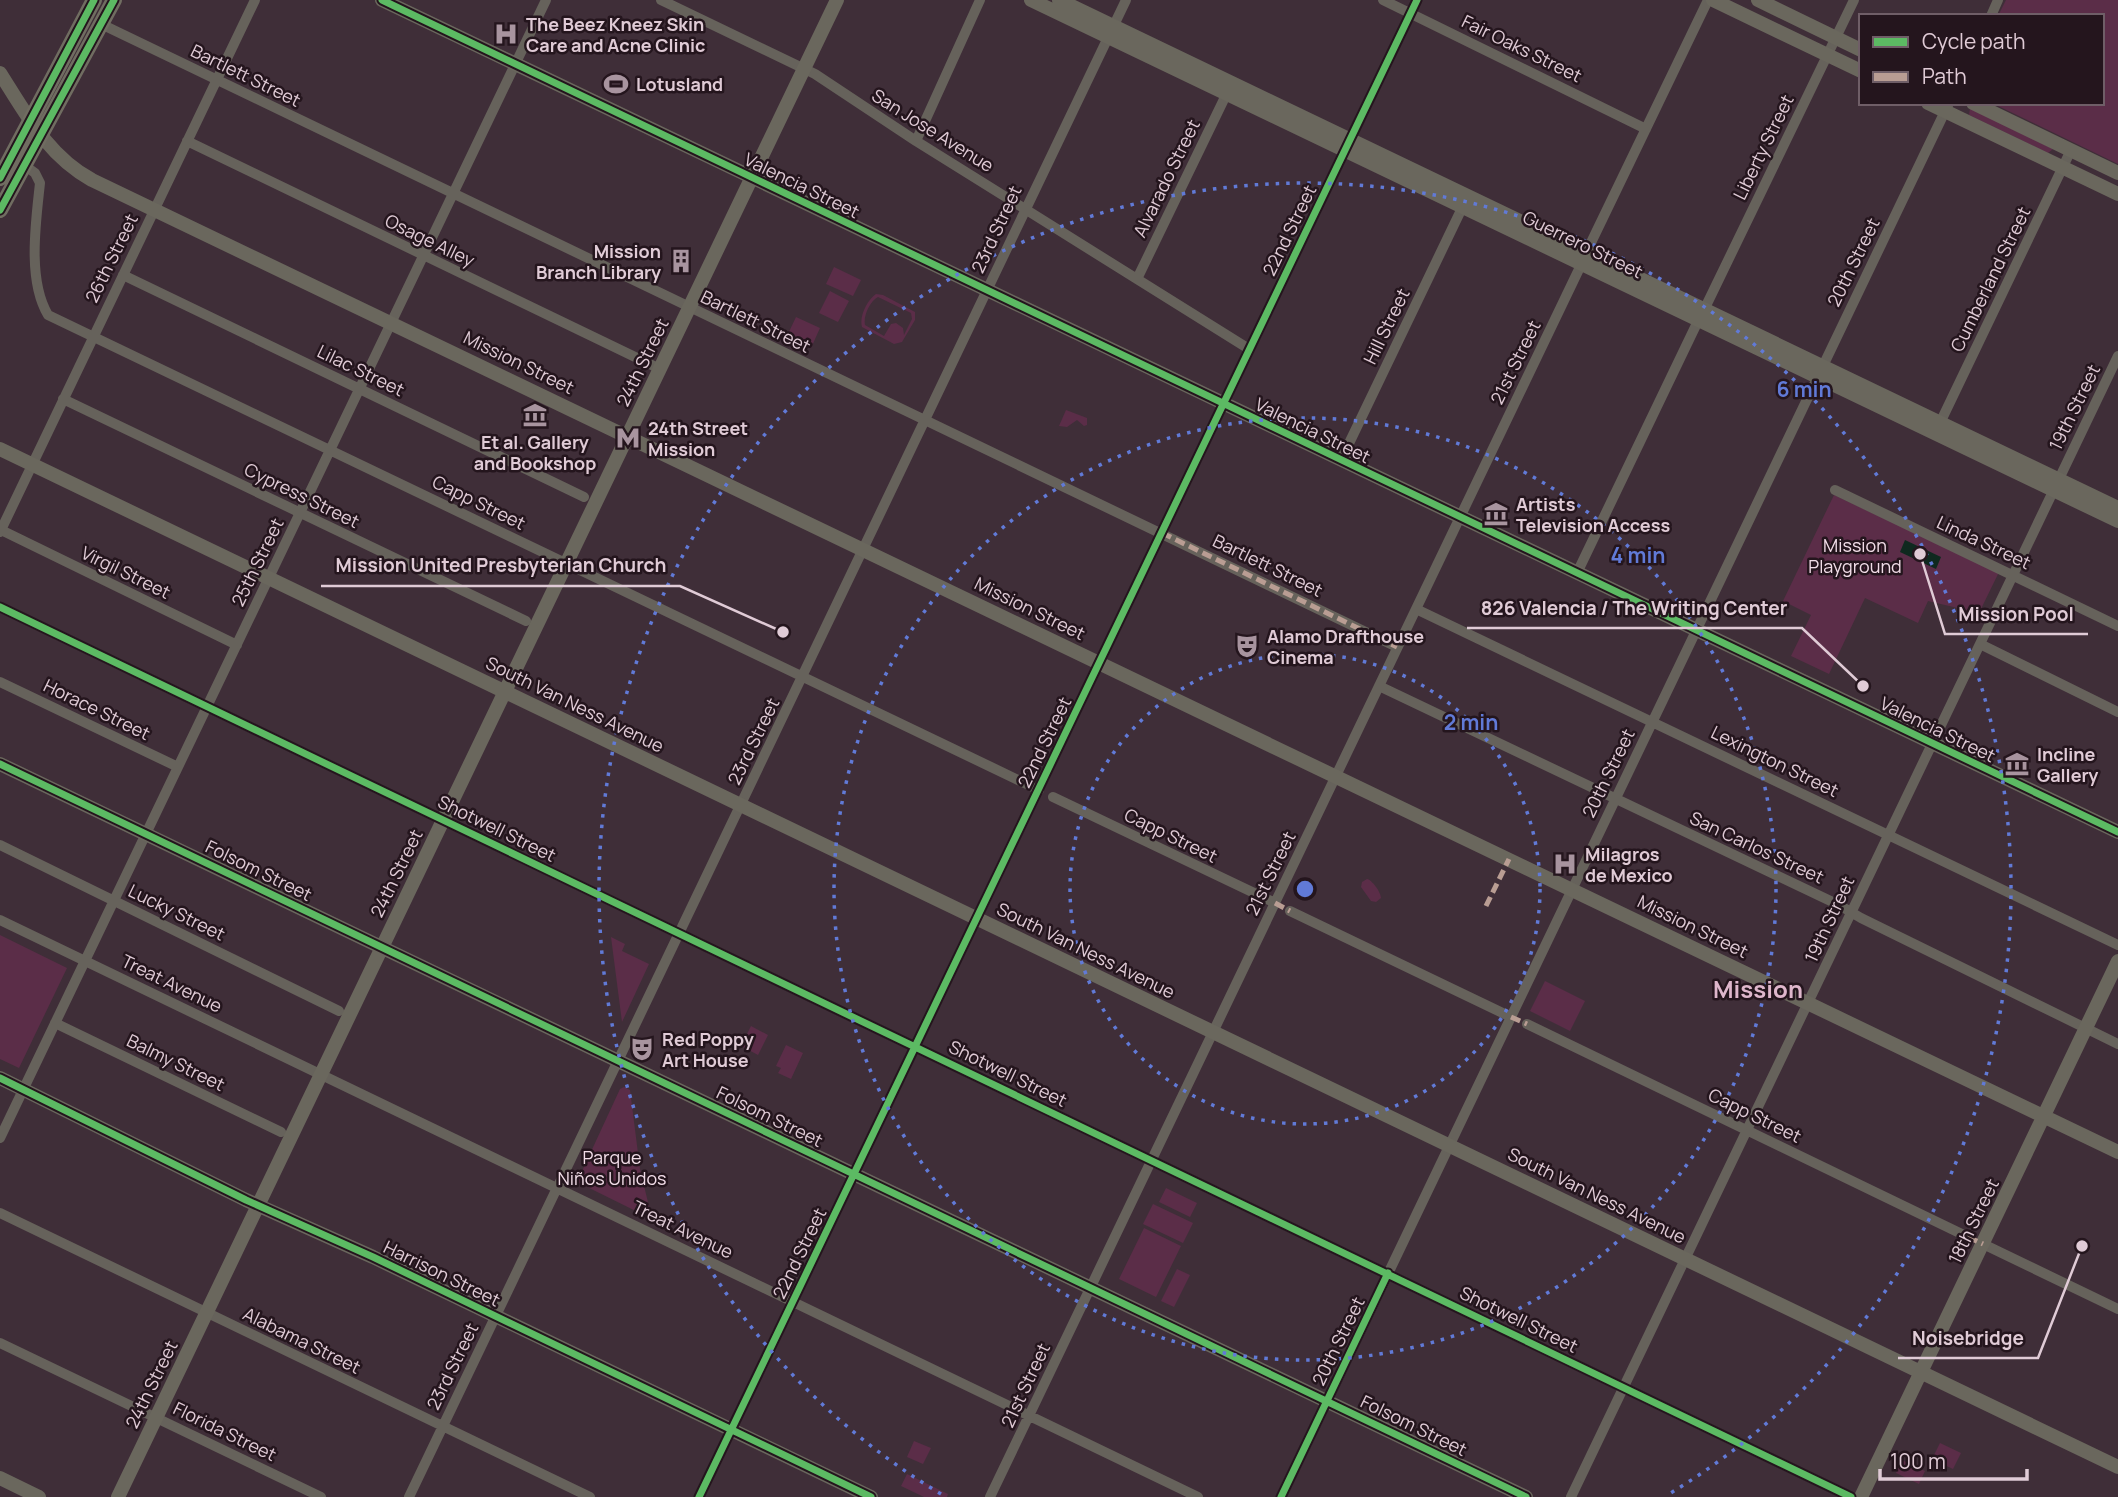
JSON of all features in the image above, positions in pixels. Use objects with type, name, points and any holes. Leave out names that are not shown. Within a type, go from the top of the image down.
[{"type":"main road","points":[[0,178],[94,0]]},
{"type":"main road","points":[[0,210],[114,0]]},
{"type":"main road","name":"Valencia Street","points":[[382,0],[2118,832]]},
{"type":"main road","name":"24th Street","points":[[118,1497],[837,0]]},
{"type":"main road","name":"Guerrero Street","points":[[1031,0],[1111,31],[2056,485],[2118,508]]},
{"type":"main road","name":"Guerrero Street","points":[[1059,0],[1227,93],[1347,145],[1463,206],[1584,259]]},
{"type":"main road","points":[[1710,0],[1859,70]]},
{"type":"main road","points":[[1758,0],[1859,49]]},
{"type":"main road","name":"Mission Street","points":[[0,73],[41,136],[62,160],[80,173],[2118,1152]]},
{"type":"main road","points":[[1977,105],[2118,173]]},
{"type":"main road","points":[[1947,107],[2062,168],[2118,194]]},
{"type":"main road","name":"Guerrero Street","points":[[1820,371],[1940,423],[2118,521]]},
{"type":"main road","name":"South Van Ness Avenue","points":[[0,449],[2118,1467]]},
{"type":"main road","name":"Folsom Street","points":[[0,764],[1526,1497]]},
{"type":"main road","name":"18th Street","points":[[1861,1497],[2118,961]]},
{"type":"main road","name":"Harrison Street","points":[[0,1078],[258,1206],[373,1257],[871,1497]]},
{"type":"main road","points":[[0,1478],[39,1497]]},
{"type":"street","name":"26th Street","points":[[0,531],[255,0]]},
{"type":"street","name":"25th Street","points":[[0,1138],[546,0]]},
{"type":"street","name":"San Jose Avenue","points":[[661,0],[804,68],[1249,349]]},
{"type":"street","points":[[916,141],[980,0]]},
{"type":"street","name":"23rd Street","points":[[409,1497],[1126,0]]},
{"type":"street","name":"Fair Oaks Street","points":[[1383,0],[1646,129]]},
{"type":"street","name":"22nd Street","points":[[699,1497],[1417,0]]},
{"type":"street","name":"21st Street","points":[[990,1497],[1710,0]]},
{"type":"street","name":"Liberty Street","points":[[1577,573],[1854,0]]},
{"type":"street","name":"Bartlett Street","points":[[101,24],[1397,647]]},
{"type":"street","name":"Alvarado Street","points":[[1137,279],[1227,93]]},
{"type":"street","name":"20th Street","points":[[1281,1497],[1947,107]]},
{"type":"street","name":"Osage Alley","points":[[187,141],[660,369]]},
{"type":"street","name":"Cumberland Street","points":[[1940,423],[2071,150]]},
{"type":"street","name":"Capp Street","points":[[24,165],[35,173],[40,183],[34,255],[43,304],[48,315],[1039,790]]},
{"type":"street","name":"Hill Street","points":[[1341,460],[1463,206]]},
{"type":"street","name":"Lilac Street","points":[[123,275],[584,497]]},
{"type":"street","name":"19th Street","points":[[1571,1497],[2118,356]]},
{"type":"street","name":"Cypress Street","points":[[63,399],[526,621]]},
{"type":"street","name":"Linda Street","points":[[1835,490],[2118,626]]},
{"type":"street","name":"Virgil Street","points":[[0,531],[237,645]]},
{"type":"street","name":"Shotwell Street","points":[[0,607],[1851,1497]]},
{"type":"street","name":"Lexington Street","points":[[1416,609],[2118,945]]},
{"type":"street","points":[[1980,644],[2118,712]]},
{"type":"street","name":"Horace Street","points":[[0,682],[178,767]]},
{"type":"street","name":"San Carlos Street","points":[[1379,686],[2118,1044]]},
{"type":"street","name":"Capp Street","points":[[1052,797],[1275,903]]},
{"type":"street","name":"Lucky Street","points":[[0,845],[339,1011]]},
{"type":"street","points":[[1290,911],[1511,1017]]},
{"type":"street","name":"Treat Avenue","points":[[0,920],[1198,1497]]},
{"type":"street","name":"Balmy Street","points":[[55,1023],[281,1132]]},
{"type":"street","name":"Capp Street","points":[[1527,1024],[1968,1237]]},
{"type":"street","name":"Alabama Street","points":[[0,1213],[590,1497]]},
{"type":"street","points":[[1983,1244],[2118,1308]]},
{"type":"street","name":"Florida Street","points":[[0,1343],[321,1497]]},
{"type":"green space","points":[[2006,0],[2118,0],[2118,164],[1996,105],[2104,105],[2104,14],[1999,14]]},
{"type":"green space","points":[[1970,108],[2053,149],[2048,153],[1969,115]]},
{"type":"green space","points":[[834,267],[861,280],[853,296],[826,284]]},
{"type":"green space","points":[[830,291],[849,301],[838,322],[819,313]]},
{"type":"green space","points":[[876,294],[883,295],[915,312],[915,320],[902,342],[894,344],[862,327],[863,314]],"holes":[[[878,297],[911,313],[912,319],[904,335],[903,328],[896,323],[891,324],[884,336],[865,325],[868,309]]]},
{"type":"green space","points":[[796,317],[820,328],[811,348],[787,336]]},
{"type":"green space","points":[[1066,410],[1087,418],[1087,425],[1084,426],[1077,420],[1067,427],[1059,426]]},
{"type":"green space","name":"Mission Playground","points":[[1834,495],[1999,572],[1979,613],[1928,601],[1918,623],[1865,598],[1829,674],[1791,656],[1811,615],[1783,601]]},
{"type":"green space","points":[[1367,879],[1380,893],[1381,898],[1376,902],[1371,901],[1361,887],[1362,882]]},
{"type":"green space","points":[[0,935],[67,968],[19,1068],[0,1059]]},
{"type":"green space","points":[[611,937],[625,944],[622,951],[649,964],[622,1022]]},
{"type":"green space","points":[[1545,981],[1585,1001],[1570,1031],[1530,1011]]},
{"type":"green space","points":[[751,1026],[768,1035],[758,1055],[741,1046]]},
{"type":"green space","points":[[786,1045],[803,1053],[791,1079],[778,1073],[781,1068],[776,1066]]},
{"type":"green space","name":"Parque Niños Unidos","points":[[624,1087],[630,1090],[640,1169],[652,1219],[577,1182],[620,1089]]},
{"type":"green space","points":[[1166,1188],[1197,1203],[1190,1217],[1159,1202]]},
{"type":"green space","points":[[1153,1204],[1193,1223],[1183,1243],[1143,1224]]},
{"type":"green space","points":[[1144,1228],[1181,1246],[1156,1297],[1119,1279]]},
{"type":"green space","points":[[1177,1269],[1190,1275],[1174,1307],[1161,1301]]},
{"type":"green space","points":[[914,1441],[931,1448],[923,1464],[907,1457]]},
{"type":"green space","points":[[1940,1443],[1961,1453],[1953,1469],[1932,1459]]},
{"type":"green space","points":[[1902,1460],[1925,1471],[1919,1484],[1896,1473]]},
{"type":"green space","points":[[907,1474],[948,1494],[947,1497],[924,1497],[901,1486]]},
{"type":"shaded area","points":[[1905,540],[1941,557],[1936,569],[1900,552]]},
{"type":"marked path","points":[[1162,533],[1397,647]]},
{"type":"marked path","points":[[1486,906],[1509,859]]},
{"type":"marked path","points":[[1275,903],[1290,911]]},
{"type":"marked path","points":[[1511,1017],[1527,1024]]},
{"type":"marked path","points":[[1968,1237],[1983,1244]]},
{"type":"cycle path","points":[[0,178],[94,0]]},
{"type":"cycle path","points":[[0,210],[114,0]]},
{"type":"cycle path","points":[[382,0],[2118,832]]},
{"type":"cycle path","points":[[699,1497],[1417,0]]},
{"type":"cycle path","points":[[0,607],[1851,1497]]},
{"type":"cycle path","points":[[0,764],[1526,1497]]},
{"type":"cycle path","points":[[0,1078],[246,1200],[373,1257],[871,1497]]},
{"type":"cycle path","points":[[1281,1497],[1388,1273]]},
{"type":"place","name":"The Beez Kneez Skin Care and Acne Clinic","points":[[506,34]]},
{"type":"place","name":"Lotusland","points":[[616,84]]},
{"type":"place","name":"Mission Branch Library","points":[[681,261]]},
{"type":"place","name":"Et al. Gallery and Bookshop","points":[[535,415]]},
{"type":"place","name":"24th Street Mission","points":[[628,438]]},
{"type":"place","name":"Artists Television Access","points":[[1496,514]]},
{"type":"place","name":"Mission Pool","points":[[1920,554]]},
{"type":"place","name":"Mission United Presbyterian Church","points":[[783,632]]},
{"type":"place","name":"Alamo Drafthouse Cinema","points":[[1247,646]]},
{"type":"place","name":"826 Valencia / The Writing Center","points":[[1863,686]]},
{"type":"place","name":"Incline Gallery","points":[[2017,764]]},
{"type":"place","name":"Milagros de Mexico","points":[[1565,864]]},
{"type":"place","name":"Red Poppy Art House","points":[[642,1049]]},
{"type":"place","name":"Noisebridge","points":[[2082,1246]]},
{"type":"district","name":"Mission","points":[[1758,988]]}]
